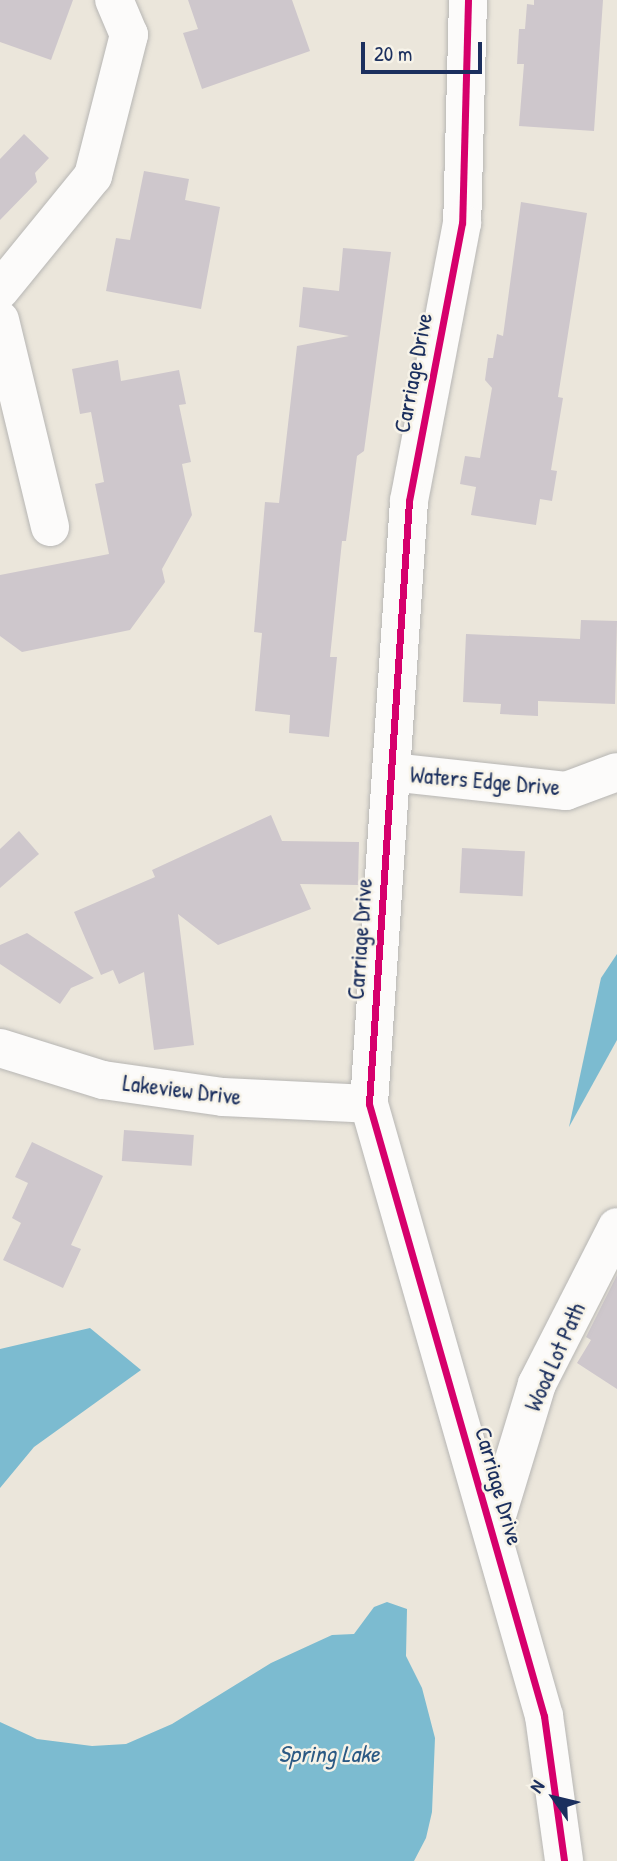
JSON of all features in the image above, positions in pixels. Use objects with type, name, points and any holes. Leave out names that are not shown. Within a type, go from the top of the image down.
[{"type":"street","points":[[0,290],[93,176],[129,35],[114,0]]},
{"type":"street","name":"Carriage Drive","points":[[468,0],[462,223],[409,501],[369,1104],[544,1716],[564,1861]]},
{"type":"street","points":[[0,320],[50,527]]},
{"type":"street","name":"Waters Edge Drive","points":[[391,772],[566,791],[617,772]]},
{"type":"street","name":"Lakeview Drive","points":[[0,1048],[103,1080],[223,1097],[369,1104]]},
{"type":"street","name":"Wood Lot Path","points":[[492,1532],[537,1384],[617,1227]]},
{"type":"water","points":[[617,954],[617,1040],[569,1127],[601,978]]},
{"type":"water","points":[[90,1328],[141,1370],[34,1447],[0,1488],[0,1349]]},
{"type":"water","name":"Spring Lake","points":[[387,1602],[407,1609],[406,1656],[422,1688],[435,1738],[432,1812],[426,1838],[414,1861],[0,1861],[0,1722],[37,1739],[92,1746],[126,1744],[172,1724],[271,1663],[332,1635],[354,1634],[374,1607]]},
{"type":"building","points":[[0,0],[73,0],[51,60],[0,42]]},
{"type":"building","points":[[188,0],[292,0],[310,51],[202,89],[183,33],[198,29]]},
{"type":"building","points":[[534,0],[603,0],[594,131],[519,126],[524,64],[517,64],[519,29],[525,29],[527,4],[534,5]]},
{"type":"building","points":[[24,134],[49,158],[35,173],[37,182],[0,220],[0,159]]},
{"type":"building","points":[[144,171],[189,179],[185,200],[220,207],[201,309],[106,291],[116,238],[130,240]]},
{"type":"building","points":[[521,202],[587,213],[558,397],[563,398],[551,470],[557,471],[552,501],[540,499],[536,525],[471,515],[476,487],[460,484],[465,456],[480,458],[492,388],[485,380],[488,358],[493,358],[497,334],[503,336]]},
{"type":"building","points":[[343,248],[391,252],[364,451],[357,456],[346,541],[342,541],[330,657],[337,657],[329,737],[289,733],[290,715],[255,711],[262,633],[254,632],[265,502],[279,503],[297,346],[349,336],[299,327],[303,287],[339,291]]},
{"type":"building","points":[[118,360],[121,381],[179,370],[186,404],[179,405],[191,462],[182,464],[192,515],[162,569],[165,582],[130,630],[22,652],[0,636],[0,575],[109,554],[95,484],[104,482],[91,412],[80,414],[72,369]]},
{"type":"building","points":[[581,620],[617,621],[615,704],[538,701],[538,716],[500,714],[501,704],[463,702],[466,634],[580,639]]},
{"type":"building","points":[[271,815],[282,841],[359,842],[358,885],[300,884],[311,909],[218,945],[178,914],[194,1045],[154,1050],[144,972],[119,984],[113,970],[101,975],[74,912],[155,877],[152,870]]},
{"type":"building","points":[[19,831],[39,854],[0,888],[0,849]]},
{"type":"building","points":[[462,848],[525,851],[523,896],[460,893]]},
{"type":"building","points":[[27,933],[94,978],[71,988],[60,1004],[0,964],[0,945]]},
{"type":"building","points":[[124,1130],[194,1135],[192,1166],[122,1161]]},
{"type":"building","points":[[32,1142],[103,1176],[71,1245],[81,1249],[63,1288],[3,1260],[21,1223],[12,1218],[28,1183],[15,1177]]},
{"type":"building","points":[[617,1275],[617,1389],[577,1363],[591,1340],[586,1337]]},
{"type":"cycle path","points":[[468,0],[462,223],[409,501],[369,1104],[544,1716],[564,1861]]}]
